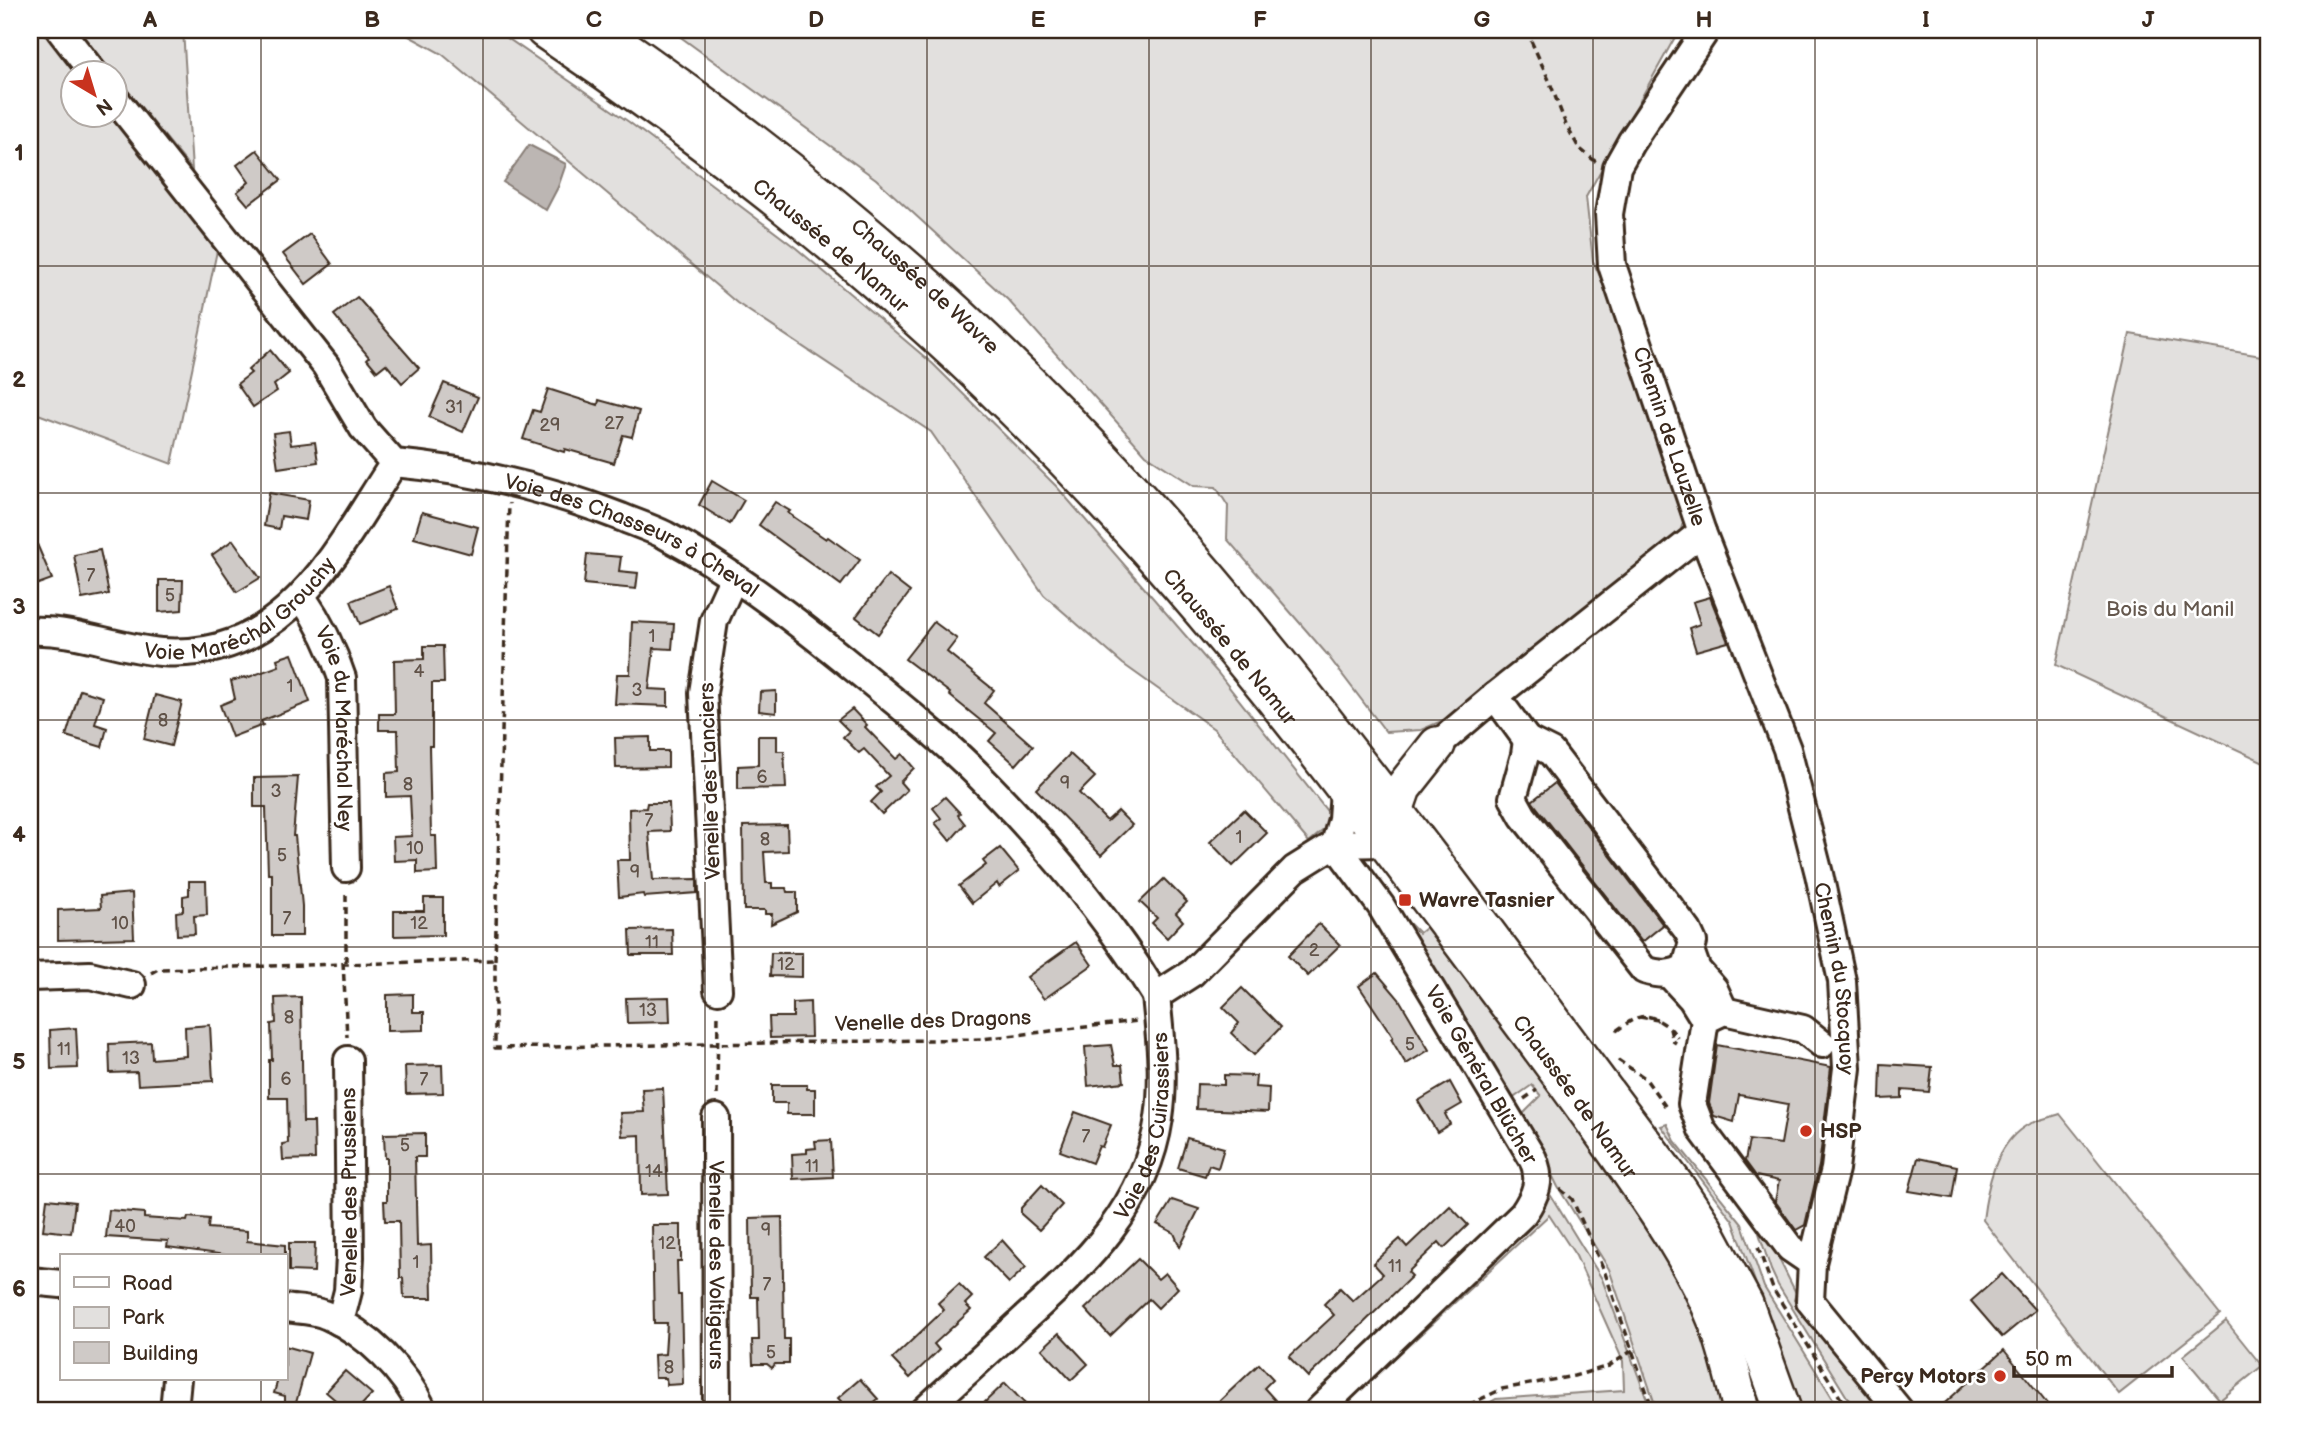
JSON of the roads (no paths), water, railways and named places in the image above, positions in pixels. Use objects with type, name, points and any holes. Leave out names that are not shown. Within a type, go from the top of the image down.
[{"type":"main road","name":"Chaussée de Namur","points":[[544,30],[659,110],[744,174],[853,262],[943,342],[1043,439],[1117,516],[1235,651],[1354,780]]},
{"type":"main road","name":"Chaussée de Wavre","points":[[599,30],[705,104],[922,282],[1065,418],[1213,584]]},
{"type":"main road","name":"Chaussée de Namur","points":[[1213,584],[1354,780],[1619,1109],[1703,1226],[1745,1304],[1783,1410]]},
{"type":"main road","points":[[1354,780],[1437,746]]},
{"type":"main road","points":[[1390,827],[1403,788],[1437,746]]},
{"type":"main road","name":"Chaussée de Namur","points":[[1390,827],[1641,1188],[1686,1260],[1716,1321],[1741,1410]]},
{"type":"street","points":[[60,30],[83,60]]},
{"type":"street","name":"Chemin de Lauzelle","points":[[1437,746],[1495,695],[1702,532],[1612,265],[1609,214],[1617,167],[1706,30]]},
{"type":"street","points":[[130,118],[326,366],[363,428],[394,463]]},
{"type":"street","name":"Voie des Chasseurs à Cheval","points":[[394,463],[437,467],[510,480],[582,502],[664,535],[773,603],[902,707],[991,787],[1090,901],[1127,949],[1152,1008]]},
{"type":"street","name":"Voie Maréchal Grouchy","points":[[30,631],[75,633],[158,652],[205,650],[258,632],[279,618],[315,582],[394,463]]},
{"type":"street","name":"Chemin du Stocquoy","points":[[1702,532],[1787,750],[1819,874],[1842,981],[1847,1068],[1835,1169],[1812,1263],[1810,1301],[1899,1410]]},
{"type":"street","name":"Venelle des Lanciers","points":[[718,998],[703,693],[714,621],[734,578]]},
{"type":"street","name":"Voie du Maréchal Ney","points":[[302,597],[322,626],[342,678],[346,868]]},
{"type":"street","points":[[1495,695],[1527,740],[1551,752],[1688,931],[1693,942],[1686,967],[1669,974],[1644,970],[1523,816],[1513,798],[1527,740]]},
{"type":"street","points":[[1335,844],[1354,780]]},
{"type":"street","points":[[1152,1008],[1192,973],[1295,869],[1335,844],[1390,827]]},
{"type":"street","name":"Voie Général Blücher","points":[[1319,1410],[1523,1214],[1533,1200],[1538,1180],[1533,1159],[1381,906],[1335,844]]},
{"type":"street","points":[[1692,953],[1698,970],[1714,989],[1715,1015],[1692,1104],[1702,1130],[1790,1248],[1812,1263]]},
{"type":"street","points":[[1669,974],[1692,999],[1715,1015],[1803,1029],[1822,1044]]},
{"type":"street","points":[[30,977],[90,975],[132,985]]},
{"type":"street","name":"Voie des Cuirassiers","points":[[925,1410],[1097,1250],[1121,1217],[1141,1182],[1159,1117],[1161,1062],[1152,1008]]},
{"type":"street","name":"Venelle des Prussiens","points":[[340,1322],[348,1291],[350,1257],[348,1060]]},
{"type":"street","name":"Venelle des Voltigeurs","points":[[716,1107],[717,1410]]},
{"type":"street","points":[[30,1281],[60,1284]]},
{"type":"street","points":[[287,1308],[326,1314],[366,1338],[391,1362],[423,1410]]},
{"type":"street","points":[[174,1410],[177,1380]]},
{"type":"place","name":"Wavre Tasnier","points":[[1405,900]]},
{"type":"place","name":"HSP","points":[[1806,1131]]},
{"type":"place","name":"Percy Motors","points":[[2000,1376]]},
{"type":"park label","name":"Bois du Manil","points":[[2170,609]]}]
